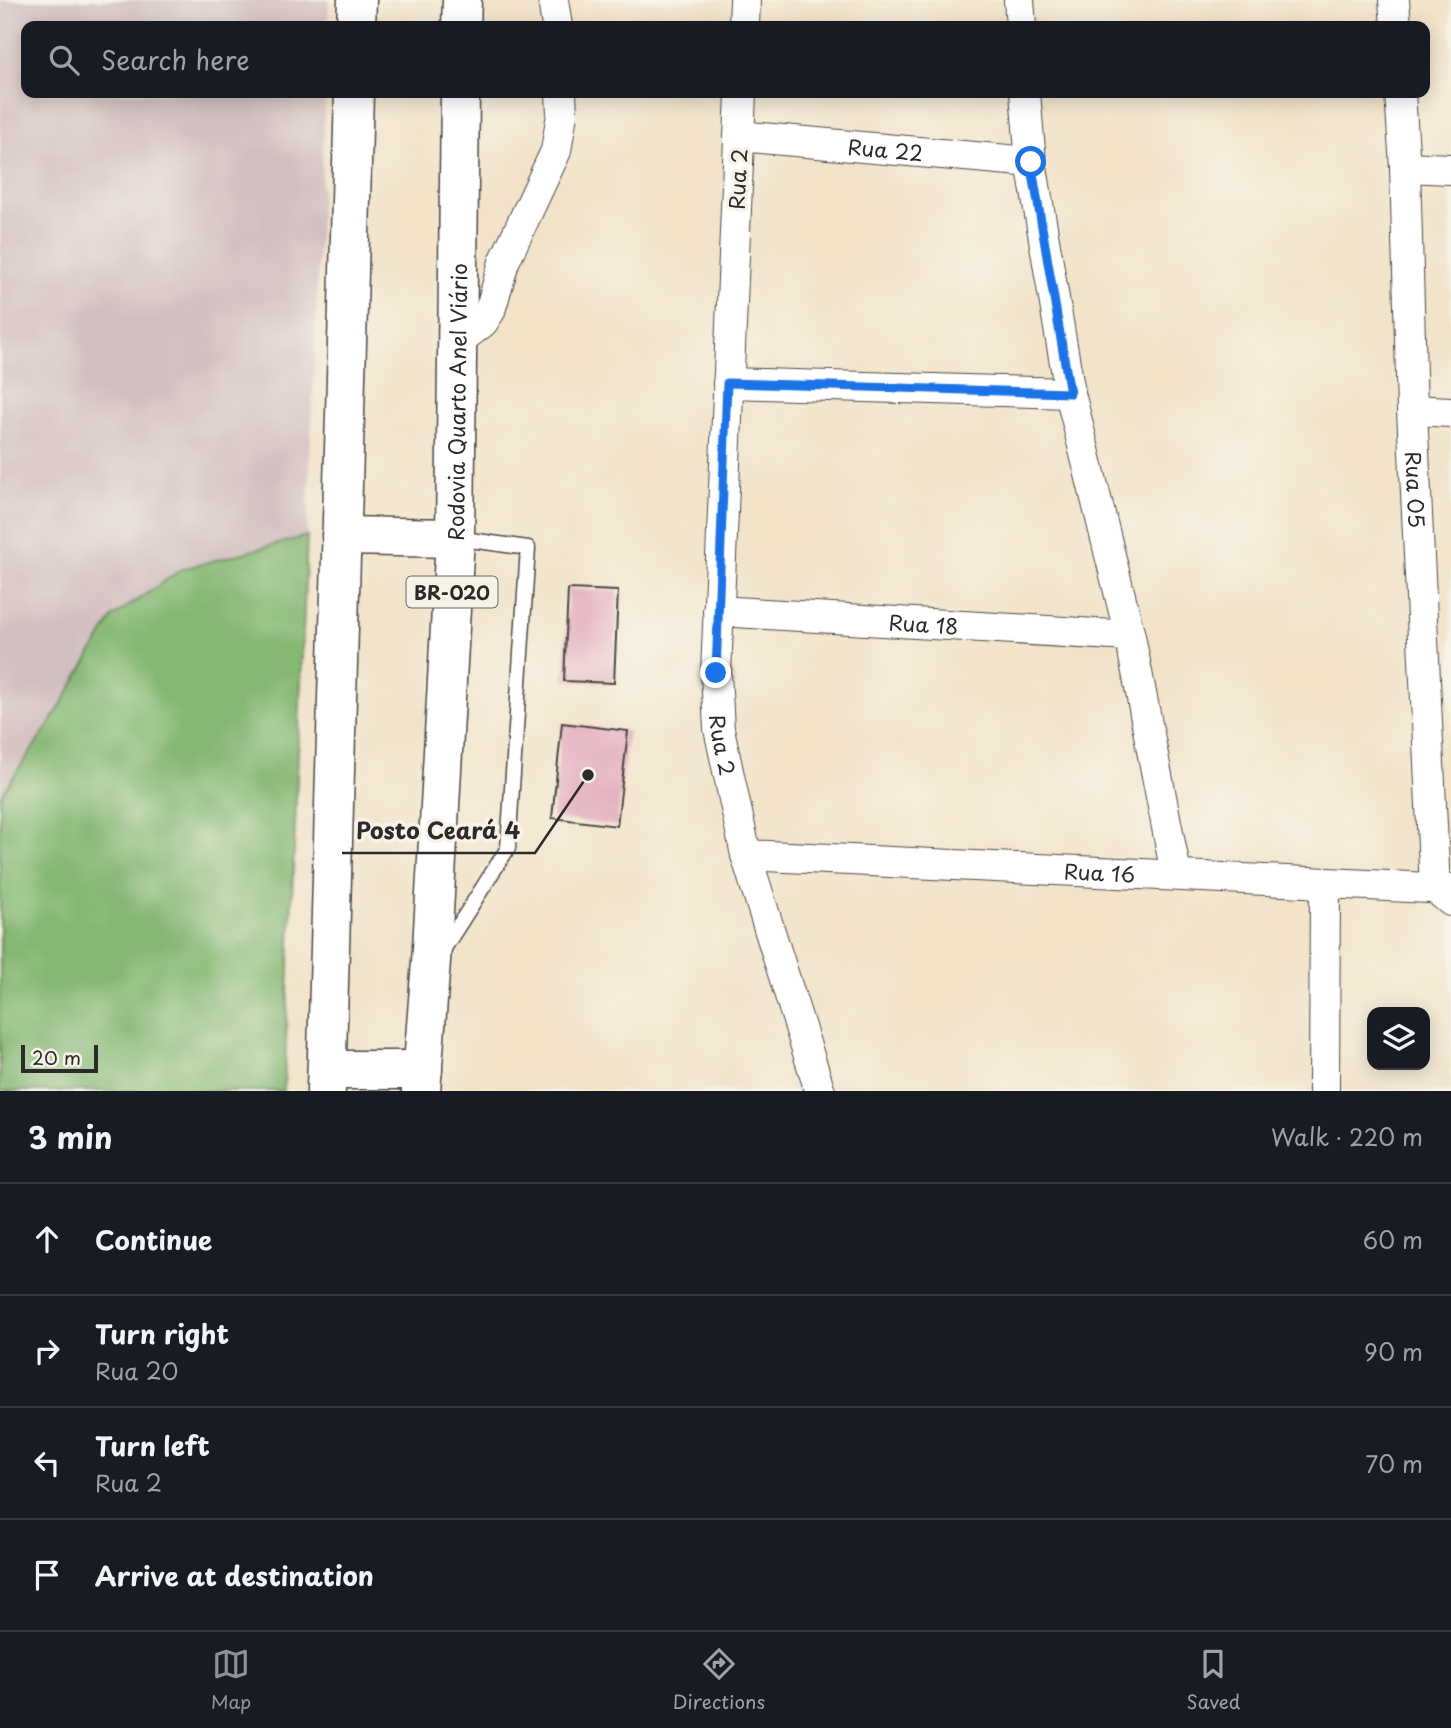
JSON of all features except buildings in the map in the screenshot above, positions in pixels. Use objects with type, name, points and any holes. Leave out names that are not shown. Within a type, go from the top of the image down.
[{"type":"highway","points":[[356,21],[357,0]]},
{"type":"highway","points":[[461,21],[462,0]]},
{"type":"highway","points":[[354,98],[326,1080],[422,1080]]},
{"type":"highway","name":"Rodovia Quarto Anel Viário","points":[[422,1080],[454,538],[460,98]]},
{"type":"highway","points":[[341,536],[454,538]]},
{"type":"street","points":[[553,0],[556,21]]},
{"type":"street","points":[[744,21],[746,0]]},
{"type":"street","points":[[1018,0],[1020,21]]},
{"type":"street","points":[[1394,0],[1396,21]]},
{"type":"street","points":[[457,342],[483,322],[490,311],[504,262],[556,151],[562,114],[561,98]]},
{"type":"street","name":"Rua 2","points":[[741,98],[718,611],[716,673],[719,729],[746,855],[820,1091]]},
{"type":"street","points":[[1026,98],[1031,162],[1070,393],[1130,636],[1176,874]]},
{"type":"street","name":"Rua 05","points":[[1401,98],[1412,410],[1438,651],[1446,893]]},
{"type":"street","name":"Rua 22","points":[[739,136],[1031,162]]},
{"type":"street","points":[[1405,167],[1451,169]]},
{"type":"street","points":[[727,383],[1070,393]]},
{"type":"street","points":[[1412,410],[1451,412]]},
{"type":"street","name":"Rua 18","points":[[718,611],[1130,636]]},
{"type":"street","name":"Rua 16","points":[[746,855],[1176,874],[1446,893]]},
{"type":"street","points":[[1324,1091],[1325,883]]},
{"type":"lane","points":[[430,968],[508,848],[528,548],[454,538]]},
{"type":"shaded area","points":[[0,0],[329,0],[328,21],[21,21],[21,98],[325,98],[307,536],[182,569],[51,722],[0,796]]},
{"type":"green space","points":[[307,536],[284,1091],[0,1091],[0,796],[51,722],[113,617],[182,569]]},
{"type":"place","name":"Posto Ceará 4","points":[[588,775]]},
{"type":"route","points":[[716,673],[727,383],[1070,393],[1031,162]]}]
